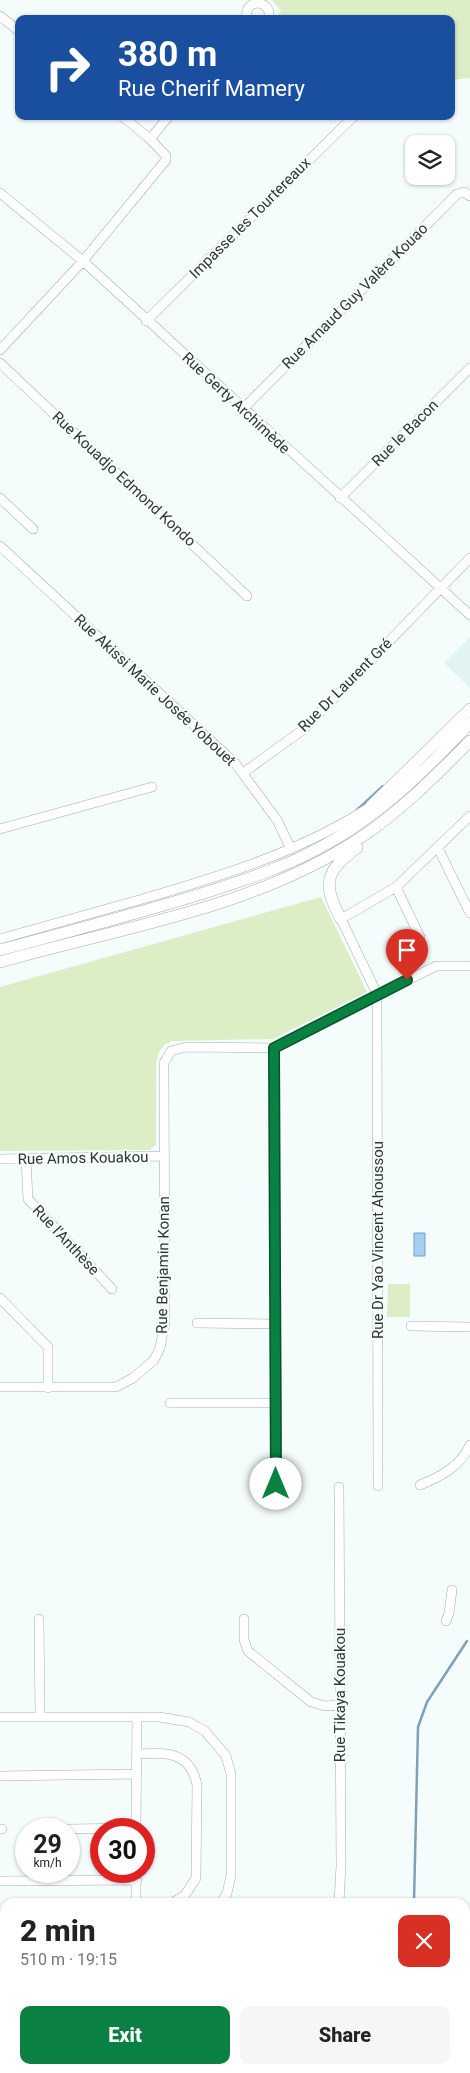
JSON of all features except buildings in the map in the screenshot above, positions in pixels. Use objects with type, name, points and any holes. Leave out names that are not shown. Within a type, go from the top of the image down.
[{"type":"main road","points":[[371,806],[470,710]]},
{"type":"main road","points":[[0,950],[134,914],[284,866],[325,845],[355,826],[403,790],[470,723]]},
{"type":"main road","points":[[341,919],[330,894],[329,879],[332,870],[340,860],[388,824],[399,810],[470,741]]},
{"type":"main road","points":[[0,962],[154,922],[270,884],[330,856],[399,810]]},
{"type":"street","points":[[246,12],[255,3],[262,2],[269,11],[268,15]]},
{"type":"street","points":[[0,16],[15,28]]},
{"type":"street","points":[[0,350],[83,261],[166,160],[166,156],[127,120]]},
{"type":"street","points":[[150,140],[166,120]]},
{"type":"street","name":"Impasse les Tourtereaux","points":[[146,321],[350,120]]},
{"type":"street","name":"Rue Arnaud Guy Valère Kouao","points":[[243,409],[457,194],[464,192],[470,196]]},
{"type":"street","name":"Rue Gerty Archimède","points":[[0,193],[83,261],[146,321],[470,615]]},
{"type":"street","name":"Rue Kouadjo Edmond Kondo","points":[[0,362],[248,596]]},
{"type":"street","name":"Rue le Bacon","points":[[340,498],[470,368]]},
{"type":"street","points":[[0,498],[33,529]]},
{"type":"street","name":"Rue Akissi Marie Josée Yobouet","points":[[0,546],[211,738],[243,773],[277,820],[292,849]]},
{"type":"street","points":[[440,588],[470,558]]},
{"type":"street","name":"Rue Dr Laurent Gré","points":[[243,773],[304,729],[440,588]]},
{"type":"street","points":[[0,829],[152,787]]},
{"type":"street","points":[[0,939],[190,885],[292,849],[324,835],[384,798],[403,790]]},
{"type":"street","points":[[378,994],[341,919],[396,887],[470,816]]},
{"type":"street","points":[[438,848],[470,913]]},
{"type":"street","points":[[396,887],[420,937]]},
{"type":"street","points":[[276,1484],[274,1048],[436,966],[470,966]]},
{"type":"street","name":"Rue Dr Yao Vincent Ahoussou","points":[[378,994],[378,1486]]},
{"type":"street","name":"Rue Benjamin Konan","points":[[0,1387],[116,1387],[147,1367],[160,1348],[165,1322],[164,1063],[169,1053],[175,1049],[186,1047],[274,1048]]},
{"type":"street","name":"Rue Amos Kouakou","points":[[0,1159],[165,1156]]},
{"type":"street","name":"Rue l'Anthèse","points":[[26,1159],[28,1199],[112,1289]]},
{"type":"street","points":[[0,1298],[48,1347],[48,1388]]},
{"type":"street","points":[[197,1323],[276,1324]]},
{"type":"street","points":[[411,1326],[470,1327]]},
{"type":"street","points":[[170,1403],[276,1403]]},
{"type":"street","points":[[420,1485],[448,1472],[460,1461],[470,1445]]},
{"type":"street","name":"Rue Tikaya Kouakou","points":[[339,1487],[341,1866],[339,1898]]},
{"type":"street","points":[[446,1621],[452,1590]]},
{"type":"street","points":[[39,1619],[40,1717]]},
{"type":"street","points":[[244,1619],[244,1640],[248,1651],[311,1702],[325,1706],[340,1705]]},
{"type":"street","points":[[0,1717],[158,1717],[189,1722],[205,1731],[226,1756],[231,1774],[231,1875],[224,1898]]},
{"type":"street","points":[[136,1818],[137,1717]]},
{"type":"street","points":[[137,1754],[169,1753],[180,1757],[195,1775],[197,1785],[196,1878],[185,1895],[180,1898]]},
{"type":"street","points":[[0,1776],[137,1774]]},
{"type":"street","points":[[0,1881],[90,1877]]},
{"type":"street","points":[[136,1883],[136,1898]]},
{"type":"shaded area","points":[[470,637],[470,688],[444,663]]},
{"type":"green space","points":[[272,0],[470,0],[470,78],[455,80],[455,15],[278,15],[281,11]]},
{"type":"green space","points":[[321,897],[367,992],[273,1039],[172,1041],[165,1044],[159,1052],[156,1062],[156,1144],[150,1150],[0,1151],[0,987]]},
{"type":"green space","points":[[388,1284],[410,1284],[410,1317],[387,1317]]},
{"type":"water","points":[[414,1233],[425,1233],[425,1256],[414,1256]]},
{"type":"waterway","points":[[356,811],[383,786]]},
{"type":"waterway","points":[[414,1898],[418,1727],[427,1702],[467,1641]]},
{"type":"route","points":[[276,1484],[274,1048],[407,980]]}]
